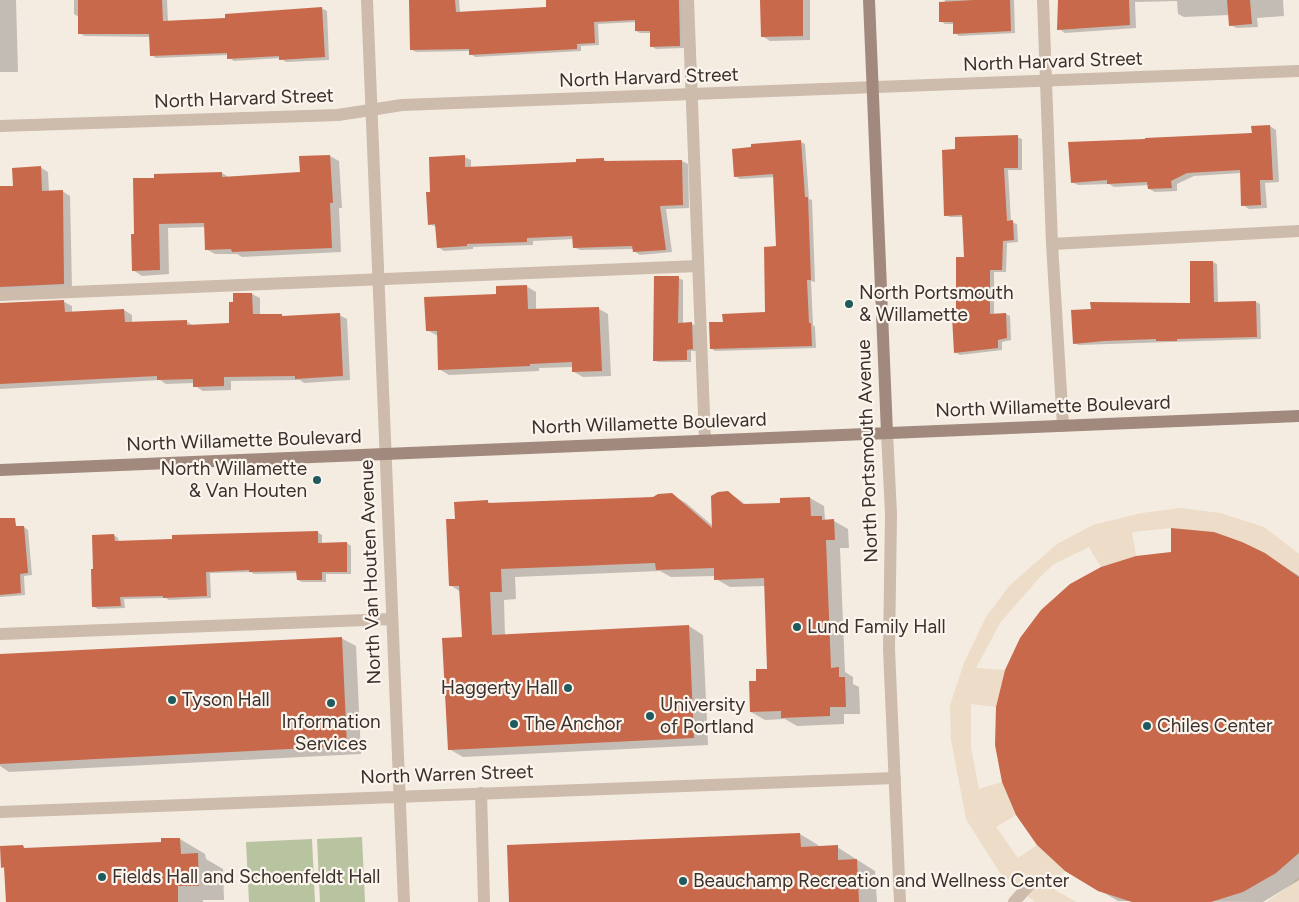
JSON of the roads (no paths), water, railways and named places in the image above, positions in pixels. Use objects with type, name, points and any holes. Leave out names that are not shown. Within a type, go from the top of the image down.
[{"type":"main road","name":"North Portsmouth Avenue","points":[[869,0],[887,433]]},
{"type":"main road","name":"North Willamette Boulevard","points":[[0,470],[1299,416]]},
{"type":"street","name":"North Van Houten Avenue","points":[[367,0],[404,902]]},
{"type":"street","points":[[688,0],[706,441]]},
{"type":"street","points":[[1043,0],[1052,244],[1064,426]]},
{"type":"street","name":"North Harvard Street","points":[[0,126],[338,115],[402,105],[1299,71]]},
{"type":"street","points":[[1052,244],[1299,231]]},
{"type":"street","points":[[0,295],[698,266]]},
{"type":"street","name":"North Portsmouth Avenue","points":[[887,433],[891,514],[890,649],[900,902]]},
{"type":"street","points":[[0,634],[392,619]]},
{"type":"street","name":"North Warren Street","points":[[0,812],[895,778]]},
{"type":"street","points":[[481,793],[484,902]]},
{"type":"street","points":[[1014,902],[1031,883]]},
{"type":"place","name":"North Portsmouth & Willamette","points":[[849,304]]},
{"type":"place","name":"North Willamette & Van Houten","points":[[317,480]]},
{"type":"place","name":"Lund Family Hall","points":[[797,627]]},
{"type":"place","name":"Haggerty Hall","points":[[568,688]]},
{"type":"place","name":"Tyson Hall","points":[[172,700]]},
{"type":"place","name":"Information Services","points":[[331,703]]},
{"type":"place","name":"University of Portland","points":[[650,716]]},
{"type":"place","name":"The Anchor","points":[[514,724]]},
{"type":"place","name":"Chiles Center","points":[[1147,726]]},
{"type":"place","name":"Fields Hall and Schoenfeldt Hall","points":[[102,877]]},
{"type":"place","name":"Beauchamp Recreation and Wellness Center","points":[[683,881]]}]
